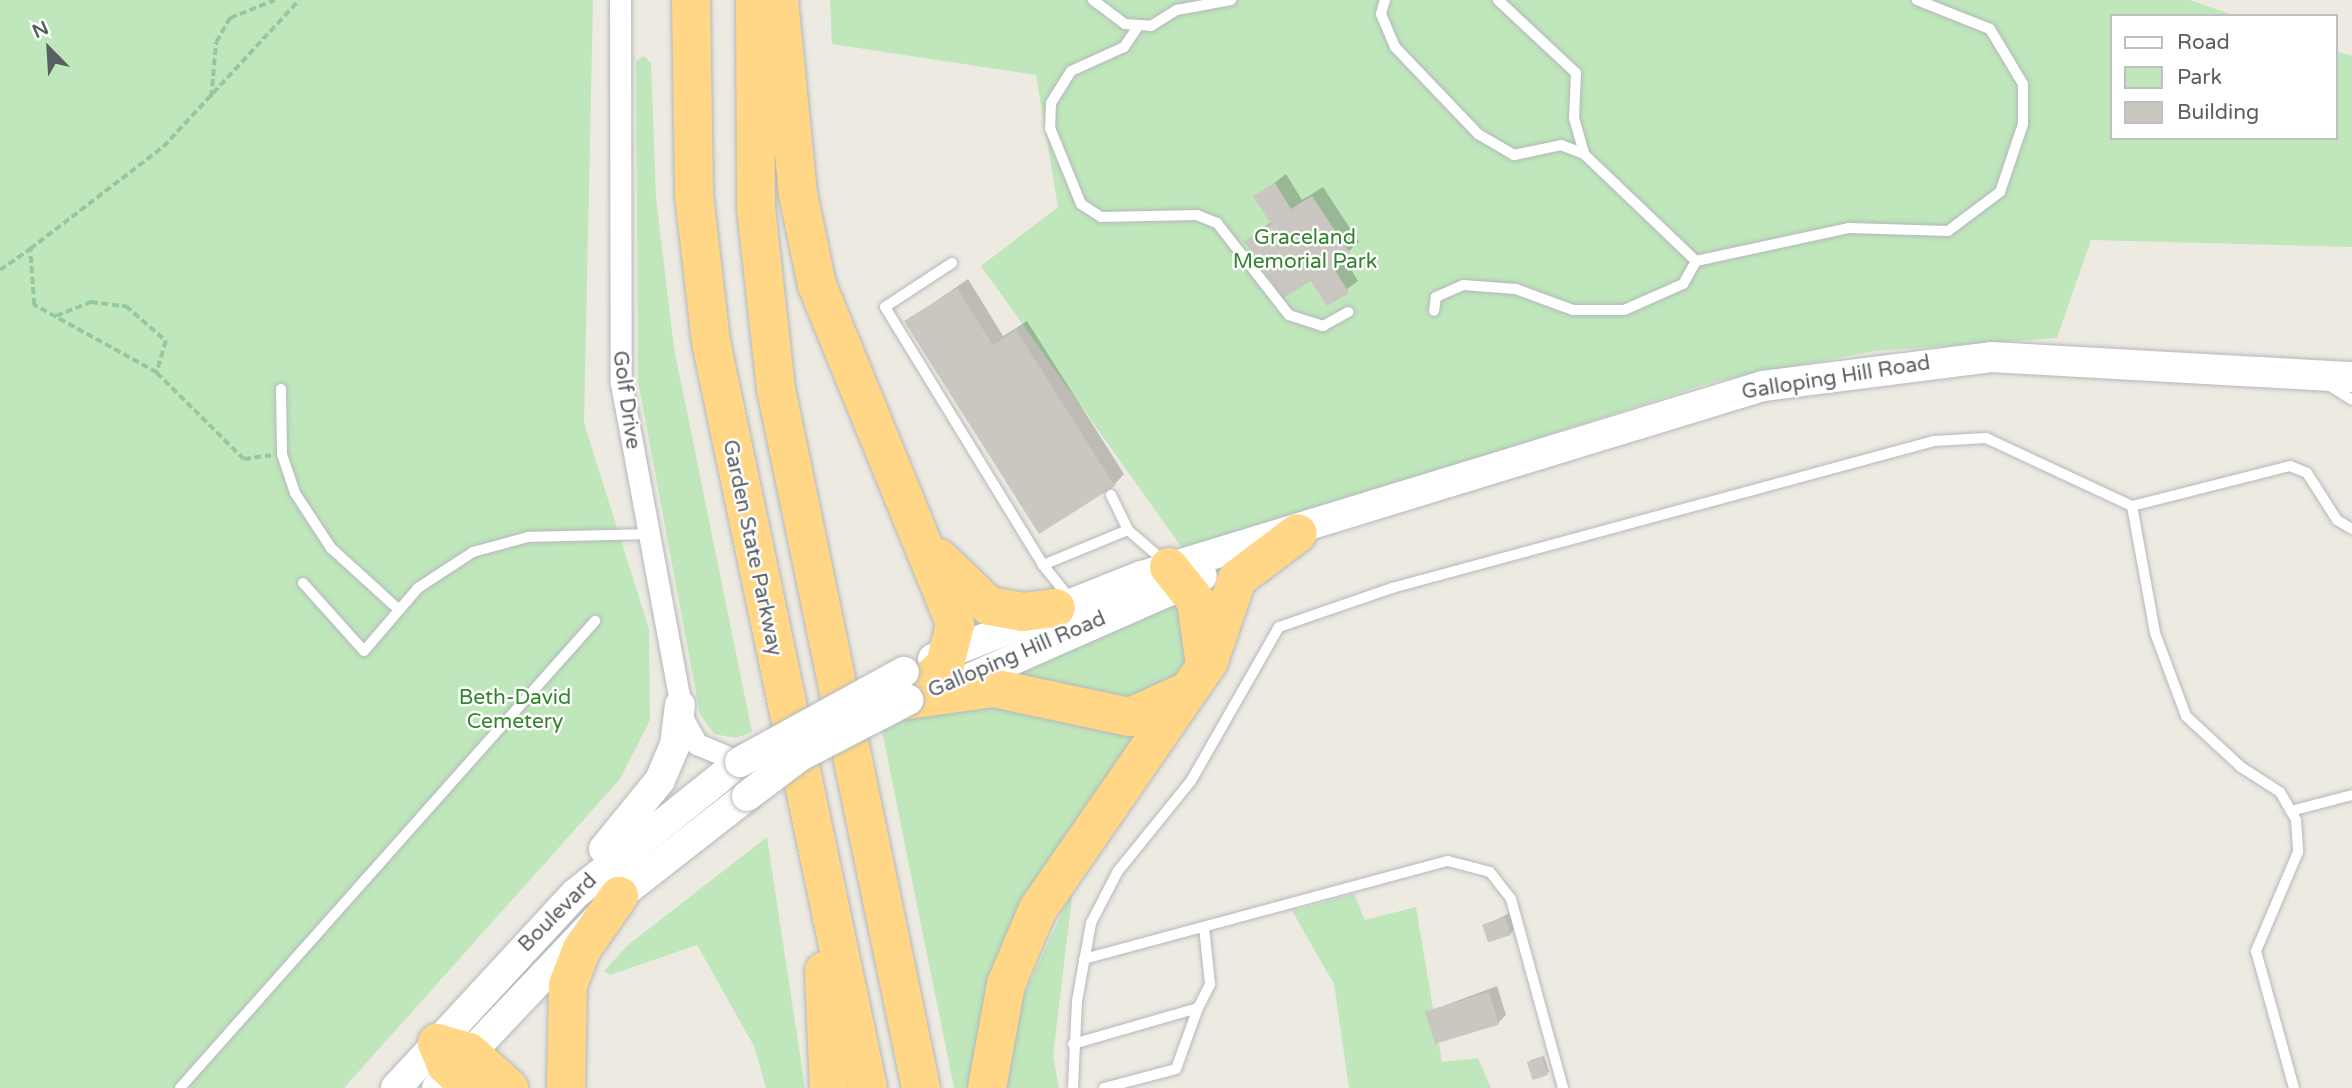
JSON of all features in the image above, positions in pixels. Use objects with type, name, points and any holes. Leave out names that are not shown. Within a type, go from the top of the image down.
[{"type":"highway","name":"Garden State Parkway","points":[[691,0],[694,195],[711,342],[867,1088]]},
{"type":"highway","points":[[755,0],[756,195],[776,389],[921,1088]]},
{"type":"highway","points":[[779,0],[812,267],[847,369],[913,513],[953,617],[953,648],[906,686]]},
{"type":"highway","points":[[913,513],[946,568],[980,601],[1011,612],[1064,605]]},
{"type":"highway","points":[[987,1088],[1006,984],[1030,923],[1195,681],[1237,579],[1298,533]]},
{"type":"highway","points":[[906,686],[993,688],[1130,717],[1195,681],[1205,634],[1178,575]]},
{"type":"highway","points":[[815,844],[830,1088]]},
{"type":"highway","points":[[566,1088],[568,985],[582,949],[619,896]]},
{"type":"highway","points":[[453,1068],[509,1088]]},
{"type":"main road","name":"Galloping Hill Road","points":[[740,762],[906,686],[1178,575],[1298,533],[1671,413],[1817,377],[1991,357],[2352,377]]},
{"type":"main road","name":"Galloping Hill Road","points":[[953,648],[1064,605],[1178,575]]},
{"type":"main road","name":"Galloping Hill Road","points":[[747,796],[800,756],[906,686]]},
{"type":"main road","points":[[527,942],[653,790],[675,745],[680,705]]},
{"type":"main road","points":[[740,762],[800,756]]},
{"type":"main road","name":"Boulevard","points":[[453,1068],[527,942],[625,850],[740,762]]},
{"type":"main road","name":"Boulevard","points":[[396,1088],[453,1068],[619,896],[747,796]]},
{"type":"street","name":"Golf Drive","points":[[620,0],[618,354],[680,705],[697,744],[740,762]]},
{"type":"lane","points":[[1093,0],[1125,24],[1139,25],[1231,0]]},
{"type":"lane","points":[[1385,0],[1381,14],[1395,47],[1478,134],[1514,155],[1560,145],[1584,154],[1696,261]]},
{"type":"lane","points":[[1498,0],[1576,73],[1574,118],[1584,154]]},
{"type":"lane","points":[[1434,311],[1436,297],[1463,285],[1516,289],[1573,310],[1624,310],[1683,284],[1696,261],[1849,228],[1948,231],[2000,192],[2024,124],[2024,84],[1990,29],[1917,0]]},
{"type":"lane","points":[[1139,25],[1124,47],[1071,71],[1051,103],[1049,128],[1080,204],[1101,217],[1197,215],[1217,223],[1289,315],[1323,326],[1348,312]]},
{"type":"lane","points":[[952,262],[885,307],[1043,565],[1064,605]]},
{"type":"lane","points":[[2301,376],[2352,400]]},
{"type":"lane","points":[[281,389],[282,454],[295,493],[331,548],[398,608]]},
{"type":"lane","points":[[1073,1088],[1073,1044],[1091,923],[1118,871],[1191,781],[1279,627],[1392,588],[1934,441],[1986,438],[2132,506],[2290,466],[2307,473],[2337,520],[2352,529]]},
{"type":"lane","points":[[1111,495],[1128,530],[1178,575]]},
{"type":"lane","points":[[2132,506],[2155,633],[2186,716],[2241,767],[2280,792],[2291,811],[2298,852],[2256,951],[2294,1088]]},
{"type":"lane","points":[[1043,565],[1128,530]]},
{"type":"lane","points":[[303,583],[364,652],[398,608],[452,563],[500,542],[648,534]]},
{"type":"lane","points":[[180,1088],[595,621]]},
{"type":"lane","points":[[2291,811],[2352,795]]},
{"type":"lane","points":[[1084,959],[1448,861],[1490,872],[1511,899],[1563,1088]]},
{"type":"lane","points":[[1104,1088],[1176,1069],[1198,1008],[1210,984],[1205,927]]},
{"type":"lane","points":[[1073,1044],[1198,1008]]},
{"type":"path","points":[[211,99],[216,42],[230,18],[275,0]]},
{"type":"path","points":[[0,270],[163,147],[211,99],[299,0]]},
{"type":"path","points":[[30,249],[34,305],[157,373],[244,459],[282,454]]},
{"type":"path","points":[[56,316],[91,302],[126,306],[166,341],[157,373]]},
{"type":"green space","name":"Beth-David Cemetery","points":[[0,0],[593,0],[584,423],[649,629],[650,720],[620,779],[344,1088],[0,1088]]},
{"type":"green space","name":"Graceland Memorial Park","points":[[830,0],[2190,0],[2230,14],[2110,14],[2110,140],[2338,140],[2338,52],[2352,56],[2352,247],[2091,240],[2057,338],[1875,351],[1716,381],[1185,552],[981,266],[1058,207],[1036,75],[832,44]]},
{"type":"green space","points":[[644,56],[651,63],[656,198],[674,348],[752,732],[736,738],[714,734],[700,714],[638,381],[636,61]]},
{"type":"green space","points":[[1178,600],[1189,658],[1164,699],[1046,693],[1015,672]]},
{"type":"green space","points":[[983,696],[1144,732],[1024,903],[977,1088],[954,1088],[882,731],[943,701]]},
{"type":"green space","points":[[767,837],[805,1088],[766,1088],[754,1046],[697,945],[610,975],[604,971],[628,945]]},
{"type":"green space","points":[[1073,889],[1053,1056],[1059,1088],[1006,1088],[1011,1023]]},
{"type":"green space","points":[[1354,894],[1365,920],[1416,907],[1442,1062],[1478,1058],[1491,1088],[1349,1088],[1334,984],[1292,911]]},
{"type":"building","points":[[1275,183],[1291,209],[1312,196],[1350,253],[1332,265],[1349,293],[1327,306],[1311,281],[1283,298],[1244,241],[1271,224],[1253,196]]},
{"type":"building","points":[[957,288],[993,345],[1016,330],[1115,486],[1039,534],[904,321]]},
{"type":"building","points":[[1505,917],[1511,935],[1488,942],[1482,924]]},
{"type":"building","points":[[1489,992],[1499,1025],[1435,1044],[1425,1012]]},
{"type":"building","points":[[1542,1057],[1548,1075],[1533,1080],[1527,1062]]}]
